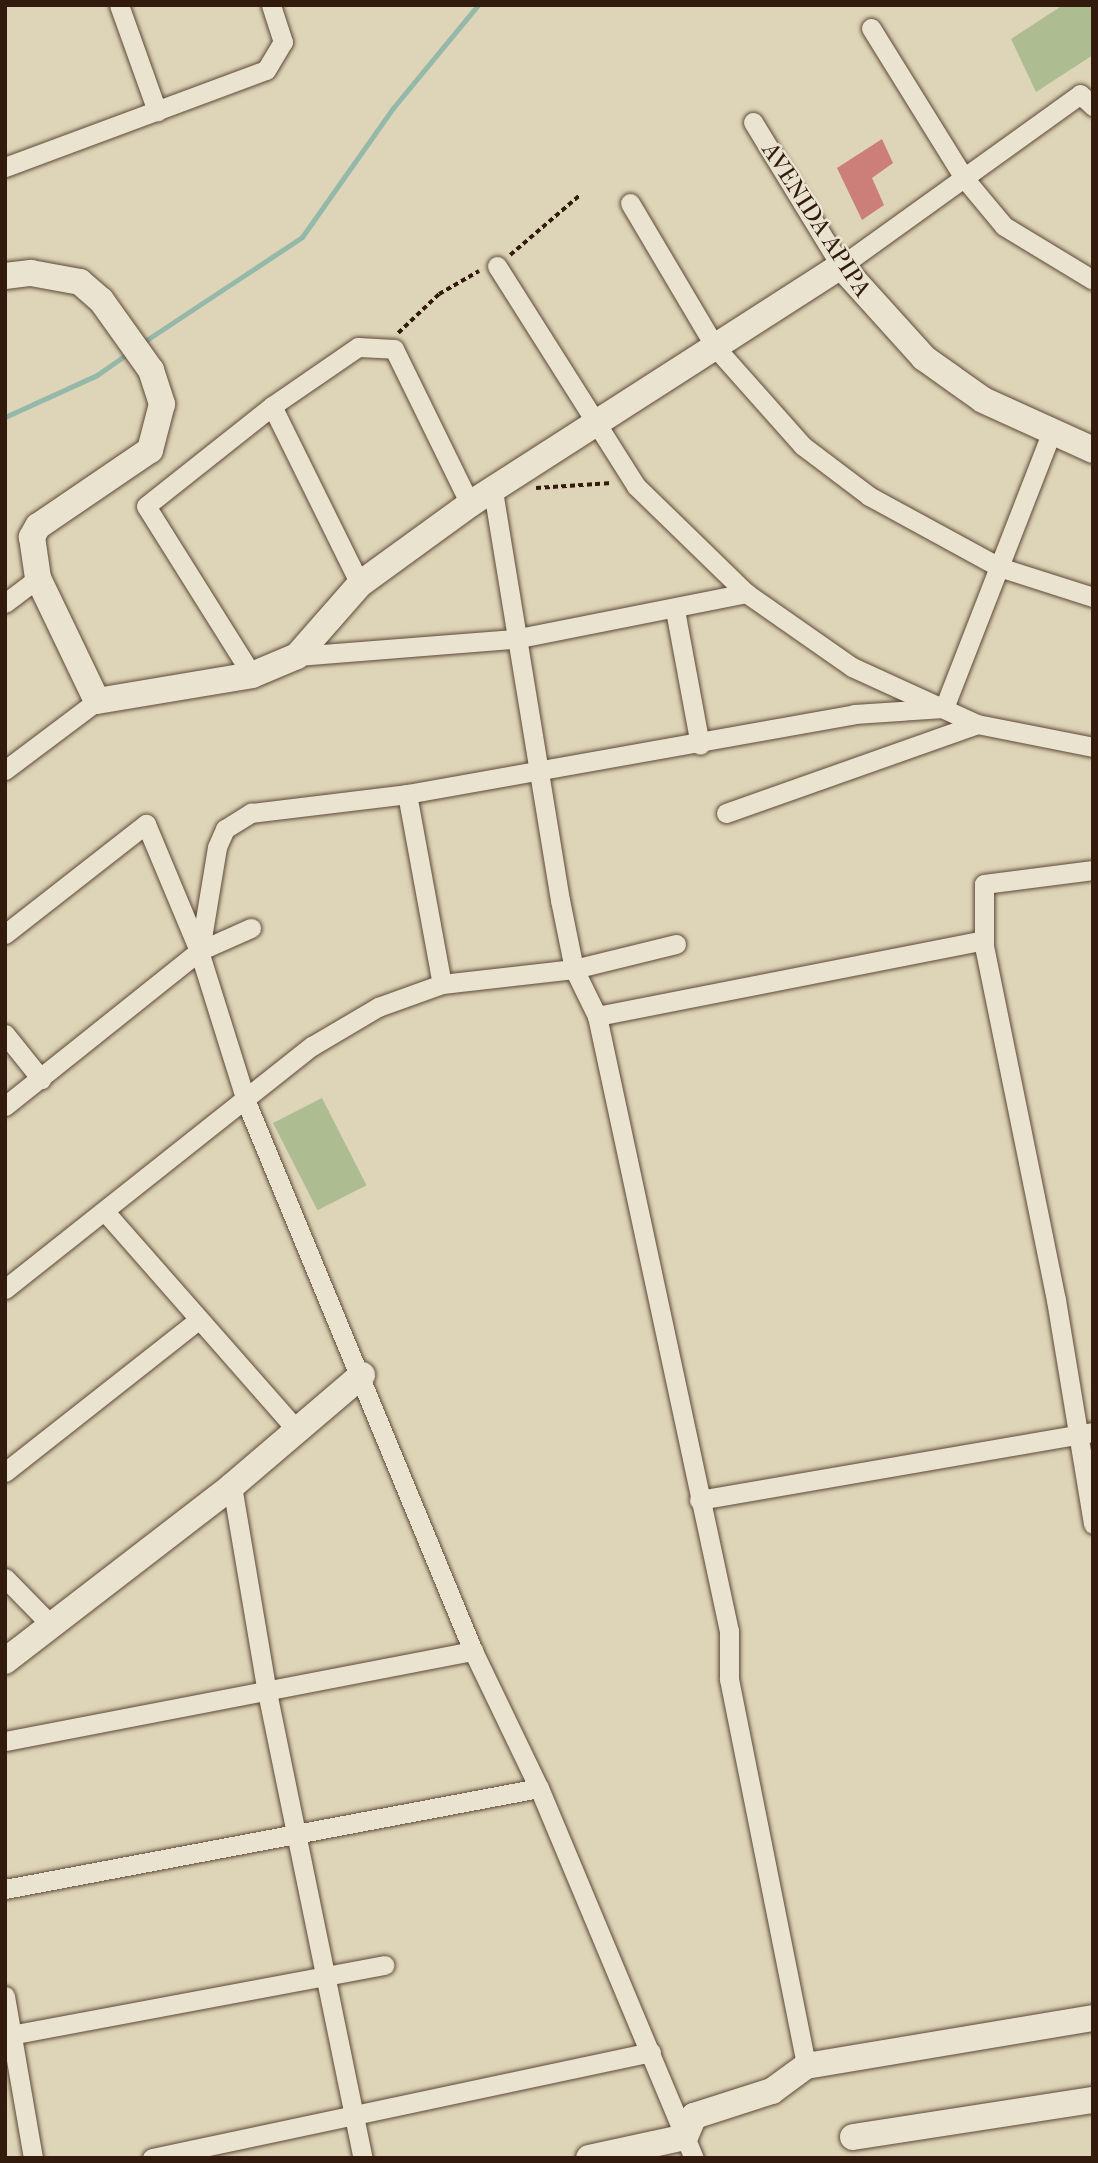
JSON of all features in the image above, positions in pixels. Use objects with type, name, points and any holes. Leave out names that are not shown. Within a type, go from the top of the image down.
[{"type":"street","points":[[119,5],[157,111]]},
{"type":"street","points":[[5,167],[266,70],[279,58],[284,42],[271,5]]},
{"type":"street","points":[[871,28],[964,178],[1004,226],[1093,280]]},
{"type":"street","points":[[297,656],[360,584],[482,498],[841,266],[1080,94],[1093,106]]},
{"type":"street","name":"AVENIDA APIPA","points":[[753,122],[841,266],[924,358],[983,400],[1093,450]]},
{"type":"street","points":[[630,203],[715,347],[803,446],[869,496],[999,567],[1093,597]]},
{"type":"street","points":[[497,266],[632,481],[746,593],[852,667],[977,724],[1093,747]]},
{"type":"street","points":[[5,276],[31,273],[80,282],[101,300],[151,370],[162,404],[150,450],[38,526],[32,537],[38,578],[97,701]]},
{"type":"street","points":[[252,675],[146,506],[272,406],[358,347],[394,349],[482,498],[514,639],[575,969],[597,1016],[729,1631],[729,1679],[806,2066]]},
{"type":"street","points":[[272,406],[360,584]]},
{"type":"street","points":[[944,708],[1051,433]]},
{"type":"street","points":[[5,603],[38,578]]},
{"type":"street","points":[[5,770],[97,701],[252,675],[297,656],[514,639],[675,610],[746,593]]},
{"type":"street","points":[[675,610],[700,745]]},
{"type":"street","points":[[200,951],[225,829],[251,813],[407,794],[700,745],[854,714],[944,708]]},
{"type":"street","points":[[726,813],[977,724]]},
{"type":"street","points":[[407,794],[442,984]]},
{"type":"street","points":[[5,934],[146,824],[200,951],[247,1104],[362,1375],[473,1651],[539,1788],[690,2147]]},
{"type":"street","points":[[1093,870],[984,884],[984,940],[1084,1434],[1093,1524]]},
{"type":"street","points":[[5,1106],[200,951],[251,928]]},
{"type":"street","points":[[597,1016],[984,940]]},
{"type":"street","points":[[5,1289],[107,1214],[247,1104],[312,1046],[379,1007],[442,984],[575,969],[676,944]]},
{"type":"street","points":[[5,1034],[41,1079]]},
{"type":"street","points":[[107,1214],[197,1321],[297,1430]]},
{"type":"street","points":[[5,1472],[197,1321]]},
{"type":"street","points":[[5,1661],[232,1486],[362,1375]]},
{"type":"street","points":[[699,1500],[1084,1434]]},
{"type":"street","points":[[232,1486],[267,1692],[327,1977],[353,2120],[363,2158]]},
{"type":"street","points":[[5,1578],[52,1626]]},
{"type":"street","points":[[5,1741],[473,1651]]},
{"type":"street","points":[[5,1889],[539,1788]]},
{"type":"street","points":[[9,2036],[384,1965]]},
{"type":"street","points":[[5,1996],[9,2036],[33,2158]]},
{"type":"street","points":[[690,2147],[694,2116],[772,2091],[806,2066],[1093,2018]]},
{"type":"street","points":[[152,2158],[353,2120],[651,2052]]},
{"type":"street","points":[[853,2137],[1093,2100]]},
{"type":"street","points":[[589,2158],[690,2147]]},
{"type":"path","points":[[531,489],[632,481]]},
{"type":"green space","points":[[1063,5],[1093,5],[1093,55],[1036,92],[1011,39]]},
{"type":"green space","points":[[322,1098],[366,1185],[317,1210],[273,1123]]},
{"type":"building","points":[[882,139],[893,163],[872,178],[884,205],[862,220],[837,168]]},
{"type":"waterway","points":[[142,343],[302,237],[393,108],[478,5]]},
{"type":"waterway","points":[[5,417],[97,375],[128,353]]}]
